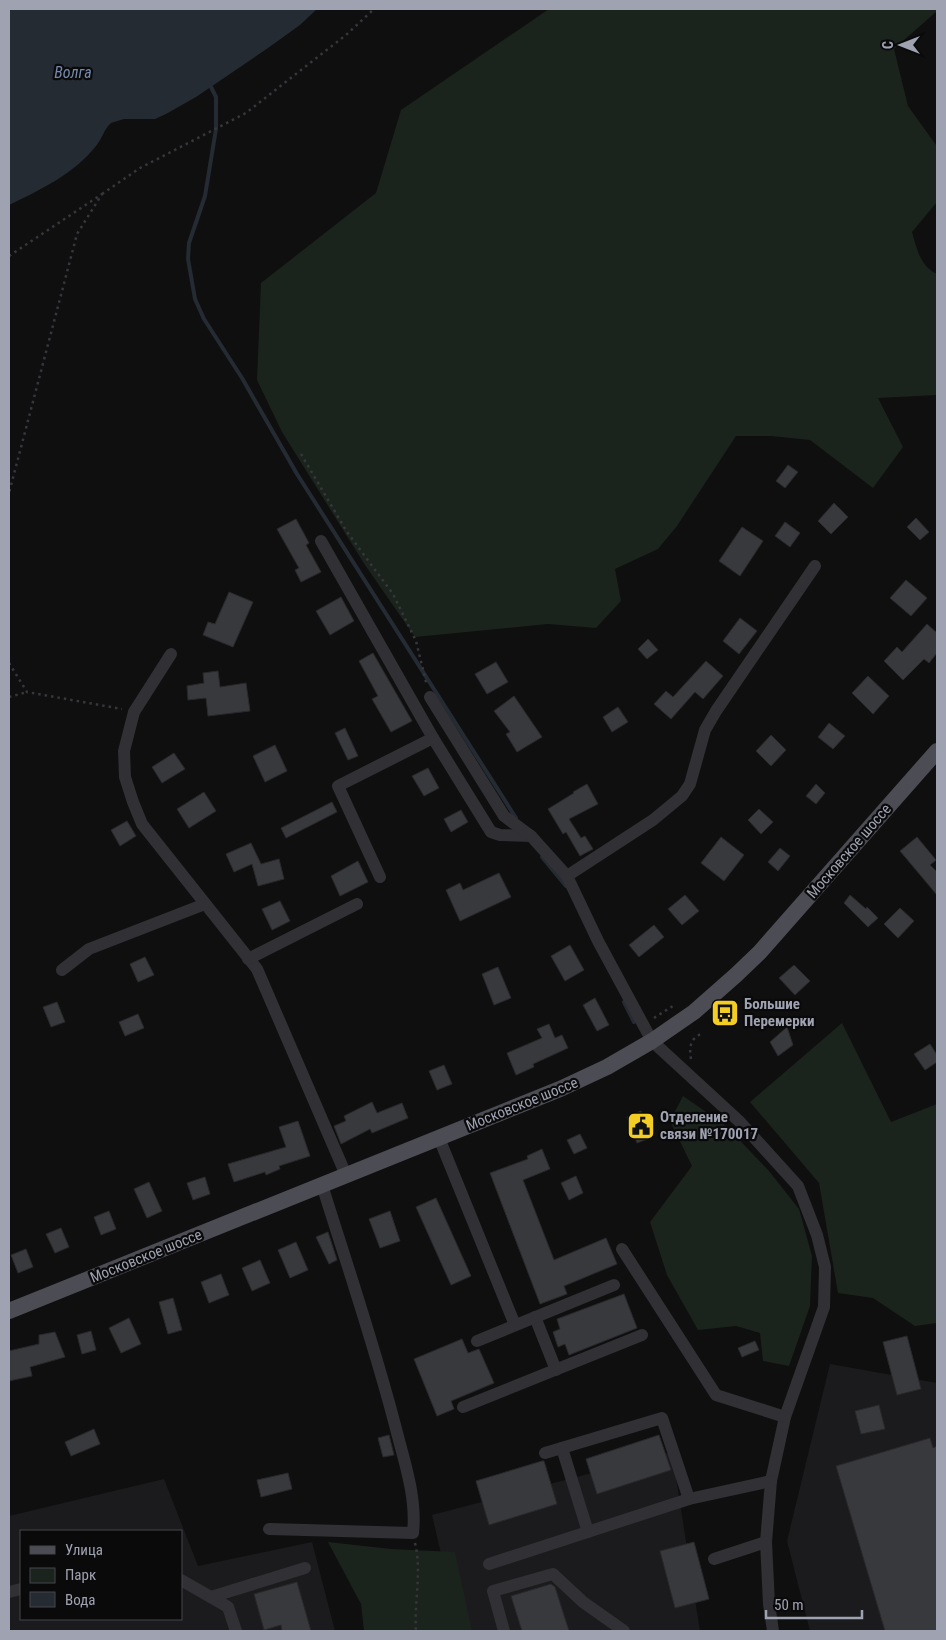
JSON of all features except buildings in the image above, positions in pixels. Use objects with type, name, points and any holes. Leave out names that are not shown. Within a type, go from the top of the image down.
[{"type":"main road","name":"Московское шоссе","points":[[9,1311],[572,1084],[618,1061],[652,1041],[709,999],[760,952],[937,751]]},
{"type":"street","points":[[321,541],[433,738],[490,832],[500,835],[531,836]]},
{"type":"street","points":[[567,876],[652,820],[682,796],[690,784],[705,730],[815,566]]},
{"type":"street","points":[[171,654],[134,712],[124,751],[125,777],[133,802],[142,824],[257,969],[346,1176]]},
{"type":"street","points":[[430,697],[504,816],[531,836],[567,876],[598,941],[652,1041],[740,1122],[798,1186],[817,1235],[825,1267],[824,1307],[785,1417],[771,1481],[766,1542],[769,1604],[773,1631]]},
{"type":"street","points":[[380,877],[338,786],[433,738]]},
{"type":"street","points":[[62,970],[89,949],[206,904]]},
{"type":"street","points":[[248,959],[357,904]]},
{"type":"street","points":[[439,1138],[515,1325]]},
{"type":"street","points":[[269,1529],[413,1533],[415,1517],[410,1484],[379,1363],[322,1185]]},
{"type":"street","points":[[622,1249],[716,1395],[785,1417]]},
{"type":"street","points":[[477,1340],[614,1285]]},
{"type":"street","points":[[535,1317],[556,1370]]},
{"type":"street","points":[[462,1407],[642,1335]]},
{"type":"street","points":[[545,1453],[662,1418],[689,1499]]},
{"type":"street","points":[[562,1448],[588,1532]]},
{"type":"street","points":[[489,1564],[689,1499],[771,1481]]},
{"type":"street","points":[[714,1559],[766,1542]]},
{"type":"street","points":[[211,1597],[306,1568]]},
{"type":"street","points":[[504,1631],[493,1591],[553,1574],[583,1602],[624,1631]]},
{"type":"street","points":[[182,1581],[228,1607],[236,1631]]},
{"type":"path","points":[[9,256],[140,168],[246,113],[346,35],[374,9]]},
{"type":"path","points":[[9,493],[77,234],[102,194]]},
{"type":"path","points":[[301,454],[347,532],[393,594],[416,640],[430,697]]},
{"type":"path","points":[[9,663],[27,692]]},
{"type":"path","points":[[9,697],[27,692],[134,712]]},
{"type":"path","points":[[654,1018],[676,1004]]},
{"type":"path","points":[[691,1059],[689,1051],[691,1042],[701,1034]]},
{"type":"path","points":[[413,1533],[418,1557],[415,1611],[416,1631]]},
{"type":"shaded area","points":[[830,1364],[937,1383],[937,1631],[810,1631],[787,1541]]},
{"type":"shaded area","points":[[672,1452],[700,1631],[459,1631],[432,1515]]},
{"type":"shaded area","points":[[164,1479],[198,1566],[312,1542],[335,1631],[9,1631],[9,1516]]},
{"type":"green space","points":[[549,9],[937,9],[894,49],[908,106],[937,144],[937,202],[912,232],[923,262],[931,271],[937,274],[937,395],[878,398],[903,447],[873,488],[810,440],[771,436],[736,436],[677,526],[658,549],[615,569],[621,601],[596,628],[548,624],[415,637],[365,565],[282,432],[257,380],[261,283],[376,193],[401,110]]},
{"type":"green space","points":[[842,1023],[891,1122],[937,1104],[937,1323],[915,1326],[873,1298],[838,1293],[819,1183],[750,1102]]},
{"type":"green space","points":[[683,1096],[725,1125],[769,1171],[799,1209],[812,1256],[810,1306],[789,1366],[763,1361],[760,1333],[736,1326],[698,1330],[667,1275],[650,1222],[692,1166],[670,1121]]},
{"type":"green space","points":[[328,1542],[391,1549],[455,1552],[472,1631],[364,1631],[361,1604]]},
{"type":"water","name":"Волга","points":[[9,9],[317,9],[300,25],[268,48],[196,97],[166,114],[155,119],[124,119],[111,123],[96,146],[77,165],[44,187],[9,205]]},
{"type":"waterway","points":[[209,83],[216,97],[216,129],[205,196],[189,243],[188,259],[195,299],[204,319],[242,378],[297,474],[516,818]]},
{"type":"waterway","points":[[542,857],[566,886]]},
{"type":"waterway","points":[[624,1002],[634,1022]]},
{"type":"place","name":"Большие Перемерки","points":[[725,1013]]},
{"type":"place","name":"Отделение связи №170017","points":[[641,1126]]}]
